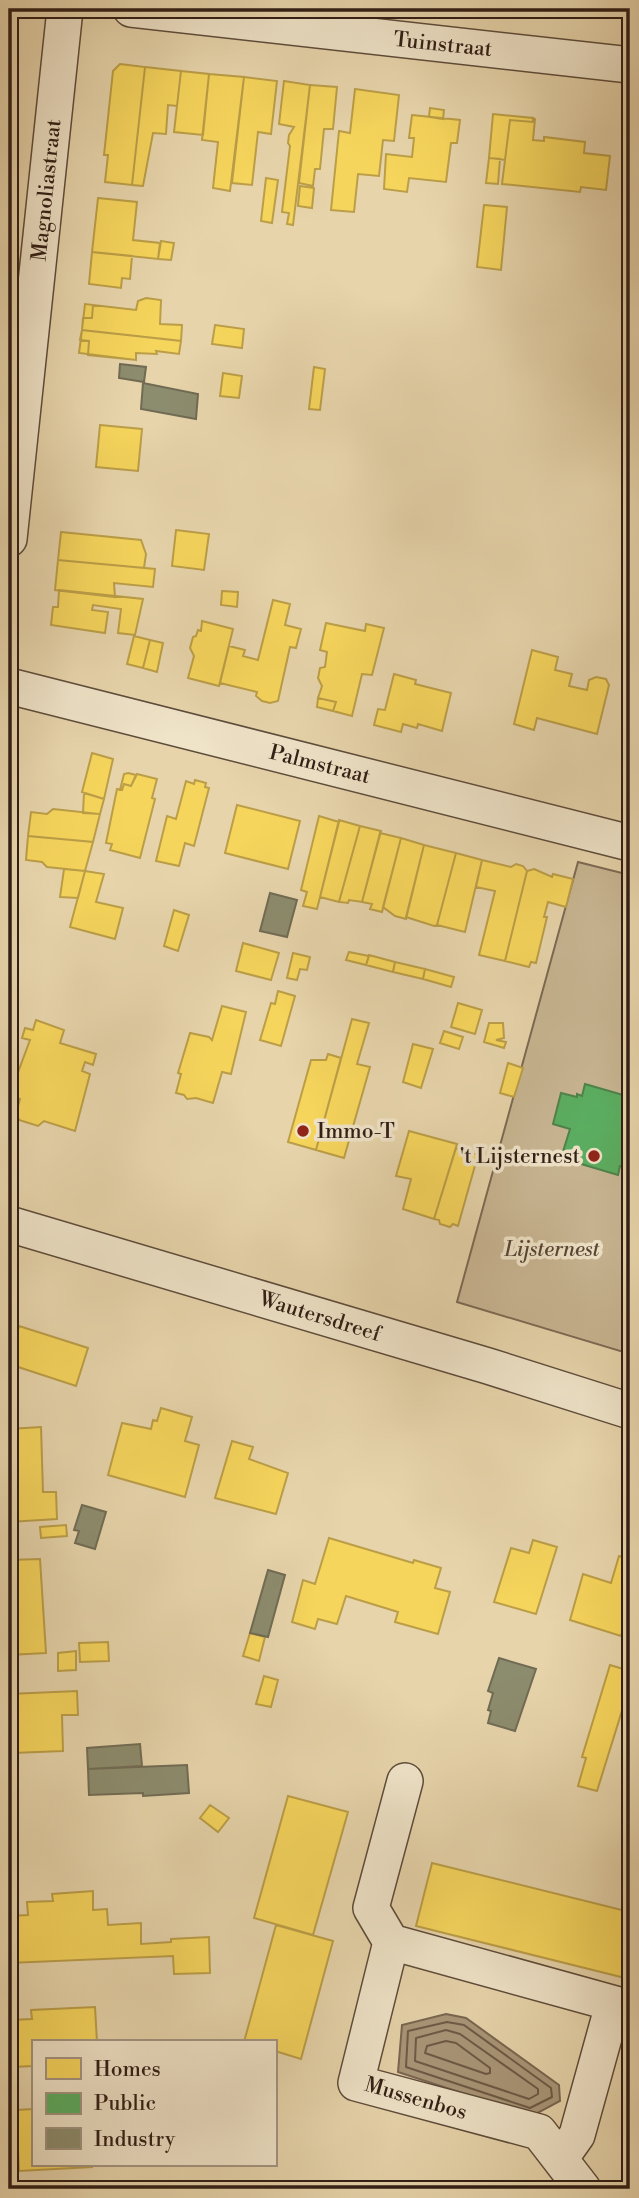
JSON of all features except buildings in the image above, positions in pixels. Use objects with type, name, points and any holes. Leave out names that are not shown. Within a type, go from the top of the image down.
[{"type":"street","name":"Magnoliastraat","points":[[9,539],[65,9]]},
{"type":"street","name":"Tuinstraat","points":[[131,9],[630,65]]},
{"type":"street","name":"Palmstraat","points":[[9,686],[630,843]]},
{"type":"street","name":"Wautersdreef","points":[[9,1224],[488,1366],[630,1411]]},
{"type":"street","points":[[405,1781],[371,1908],[391,1942],[622,2006],[577,2135],[560,2159]]},
{"type":"street","name":"Mussenbos","points":[[391,1942],[356,2083],[539,2132],[583,2189]]},
{"type":"green space","name":"Lijsternest","points":[[578,862],[630,875],[630,1354],[457,1302]]},
{"type":"water","points":[[446,2014],[466,2018],[559,2085],[560,2101],[532,2116],[398,2072],[402,2025]]},
{"type":"place","name":"Immo-T","points":[[303,1131]]},
{"type":"place","name":"'t Lijsternest","points":[[594,1156]]}]
